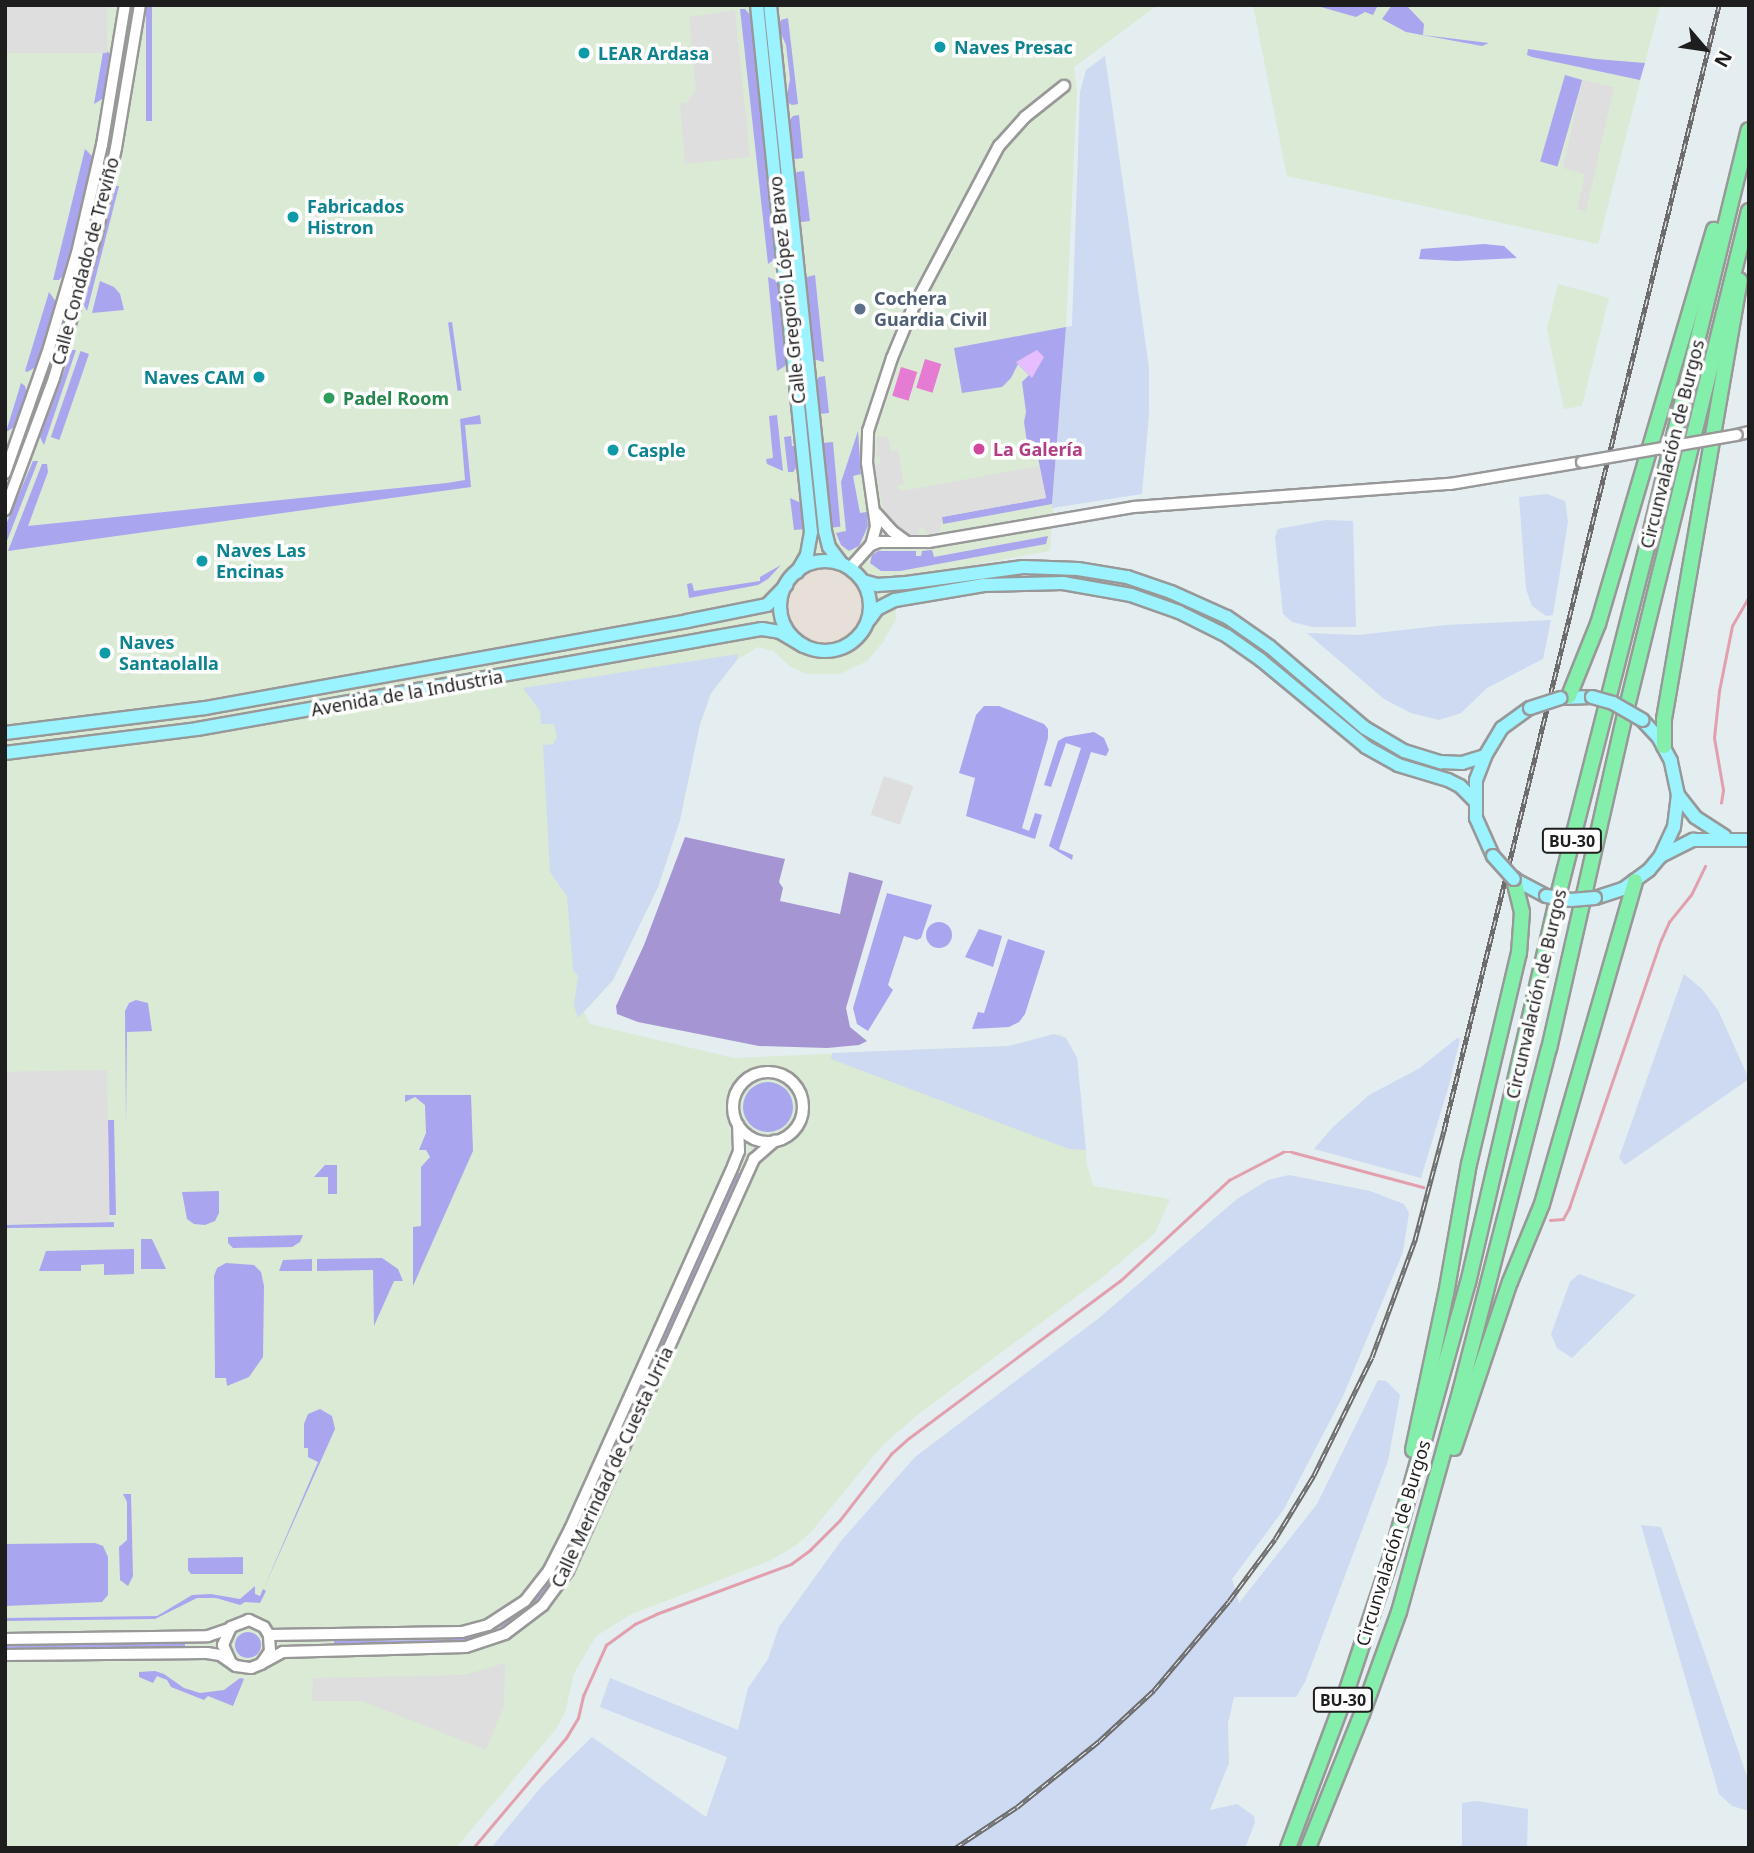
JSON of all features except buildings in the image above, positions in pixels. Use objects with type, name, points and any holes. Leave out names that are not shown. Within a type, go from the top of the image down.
[{"type":"highway","name":"Circunvalación de Burgos","points":[[1288,1848],[1346,1693],[1393,1551],[1480,1235],[1559,892],[1749,130]]},
{"type":"highway","points":[[1565,697],[1598,624],[1680,355],[1717,218],[1742,157]]},
{"type":"highway","name":"Circunvalación de Burgos","points":[[1308,1848],[1362,1714],[1399,1612],[1460,1392],[1549,1049],[1627,705],[1749,211]]},
{"type":"highway","points":[[1664,746],[1664,719],[1749,229]]},
{"type":"highway","points":[[1393,1551],[1401,1499],[1444,1307],[1469,1164],[1519,953],[1522,912],[1514,879]]},
{"type":"highway","points":[[1399,1612],[1416,1570],[1510,1282],[1542,1204],[1635,881]]},
{"type":"main road","name":"Calle Gregorio López Bravo","points":[[757,5],[811,532],[810,547],[797,572]]},
{"type":"main road","name":"Calle Gregorio López Bravo","points":[[770,5],[825,531],[829,547],[846,566]]},
{"type":"main road","points":[[1474,800],[1460,786],[1448,780],[1398,765],[1366,747],[1261,660],[1227,636],[1180,612],[1130,595],[1063,583],[985,585],[895,600],[877,609],[860,636],[847,646],[818,651],[803,646],[790,634],[782,619],[781,602],[786,585],[797,572],[821,562],[846,566],[863,581],[877,585],[1023,567],[1078,569],[1127,577],[1171,592],[1227,617],[1280,656],[1365,728],[1404,751],[1441,762],[1461,763],[1485,756]]},
{"type":"main road","points":[[863,581],[870,598],[869,620]]},
{"type":"main road","name":"Avenida de la Industria","points":[[5,733],[205,708],[687,621],[767,605],[786,585]]},
{"type":"main road","name":"Avenida de la Industria","points":[[5,753],[197,729],[762,629],[780,632],[803,646]]},
{"type":"main road","points":[[1660,856],[1674,827],[1678,795],[1676,778],[1664,746],[1642,720],[1614,703],[1592,697],[1565,697],[1530,708],[1502,728],[1485,756],[1476,780],[1474,800],[1481,834],[1493,856],[1514,879],[1546,896],[1571,900],[1595,898],[1635,881],[1660,856],[1693,840],[1749,840]]},
{"type":"main road","points":[[1678,795],[1695,817],[1712,830],[1734,840]]},
{"type":"street","name":"Calle Condado de Treviño","points":[[5,473],[49,348],[77,253],[102,145],[125,5]]},
{"type":"street","name":"Calle Condado de Treviño","points":[[5,510],[54,378],[97,233],[116,148],[140,5]]},
{"type":"street","points":[[871,545],[876,513],[867,463],[869,431],[889,366],[912,310],[999,146],[1025,117],[1064,86]]},
{"type":"street","points":[[846,566],[871,545],[886,541],[929,542],[1134,507],[1241,497],[1369,492],[1450,484],[1749,432]]},
{"type":"street","points":[[876,513],[892,531],[910,542]]},
{"type":"street","points":[[762,1072],[782,1075],[798,1089],[802,1110],[793,1130],[775,1141],[757,1140],[738,1125],[734,1116],[734,1097],[745,1081],[762,1072]]},
{"type":"street","name":"Calle Merindad de Cuesta Urria","points":[[269,1635],[455,1633],[488,1625],[525,1601],[550,1570],[570,1529],[728,1178],[739,1151],[738,1125]]},
{"type":"street","name":"Calle Merindad de Cuesta Urria","points":[[261,1664],[283,1652],[466,1647],[505,1633],[544,1605],[568,1571],[754,1159],[775,1141]]},
{"type":"street","points":[[5,1639],[208,1636],[244,1621],[255,1622],[269,1635],[270,1651],[261,1664],[243,1668],[207,1653],[5,1655]]},
{"type":"street","points":[[230,1661],[223,1645],[231,1627]]},
{"type":"shaded area","points":[[5,5],[1158,5],[1074,67],[1077,91],[1066,327],[1050,551],[896,579],[896,619],[883,642],[867,661],[840,674],[807,674],[791,667],[773,651],[757,647],[737,660],[711,693],[700,724],[680,820],[658,887],[613,980],[584,1012],[590,1024],[734,1058],[1009,1046],[1060,1034],[1066,1038],[1077,1058],[1087,1165],[1093,1186],[1170,1199],[1155,1233],[1104,1276],[916,1416],[881,1447],[810,1533],[795,1546],[769,1561],[632,1614],[596,1636],[574,1673],[565,1713],[555,1730],[456,1848],[5,1848]]},
{"type":"shaded area","points":[[5,5],[107,5],[107,53],[5,53]]},
{"type":"shaded area","points":[[131,5],[134,5],[113,128],[86,246],[47,381],[5,495],[52,356],[91,219],[117,98]]},
{"type":"shaded area","points":[[146,5],[152,5],[152,121],[146,121]]},
{"type":"shaded area","points":[[1253,5],[1660,5],[1598,244],[1287,176]]},
{"type":"shaded area","points":[[1314,5],[1378,5],[1373,15],[1365,12],[1356,17]]},
{"type":"shaded area","points":[[1392,5],[1407,6],[1424,24],[1423,35],[1489,43],[1482,46],[1406,32],[1382,19]]},
{"type":"shaded area","points":[[740,9],[745,9],[751,16],[776,252],[774,260],[768,264]]},
{"type":"shaded area","points":[[735,10],[750,157],[685,164],[680,103],[686,103],[696,90],[689,17]]},
{"type":"shaded area","points":[[788,18],[798,104],[792,105],[786,101],[790,79],[786,45],[778,27],[781,20]]},
{"type":"shaded area","points":[[104,47],[112,57],[104,98],[94,104]]},
{"type":"shaded area","points":[[1528,49],[1645,63],[1640,80],[1532,57],[1527,55]]},
{"type":"shaded area","points":[[1105,56],[1149,368],[1149,414],[1142,494],[1052,508],[1066,327],[1072,326],[1080,92],[1086,70]]},
{"type":"shaded area","points":[[1565,75],[1582,80],[1557,166],[1540,162]]},
{"type":"shaded area","points":[[1582,80],[1614,87],[1586,211],[1577,209],[1585,174],[1563,168]]},
{"type":"shaded area","points":[[799,115],[803,158],[796,159],[792,157],[788,122],[793,116]]},
{"type":"shaded area","points":[[85,149],[93,157],[78,220],[64,275],[59,280],[53,280]]},
{"type":"shaded area","points":[[804,171],[810,221],[802,222],[799,221],[794,176],[797,172]]},
{"type":"shaded area","points":[[116,186],[119,186],[87,311],[83,304]]},
{"type":"shaded area","points":[[1484,244],[1504,246],[1517,258],[1456,261],[1419,259],[1421,249]]},
{"type":"shaded area","points":[[815,275],[824,362],[813,359],[805,281],[807,277]]},
{"type":"shaded area","points":[[768,277],[775,280],[779,286],[787,360],[785,366],[777,371]]},
{"type":"shaded area","points":[[100,281],[114,287],[120,294],[124,310],[92,313]]},
{"type":"shaded area","points":[[1558,284],[1609,298],[1582,406],[1564,409],[1547,329]]},
{"type":"shaded area","points":[[49,292],[56,302],[36,367],[27,372],[25,371]]},
{"type":"shaded area","points":[[452,322],[462,390],[458,391],[448,323]]},
{"type":"shaded area","points":[[1066,327],[1052,504],[943,524],[942,517],[1046,498],[1035,442],[1027,442],[1024,422],[1026,412],[1022,382],[1029,375],[1018,364],[1011,378],[1002,387],[962,393],[954,348]]},
{"type":"shaded area","points":[[72,350],[76,350],[44,445],[40,437]]},
{"type":"shaded area","points":[[1037,350],[1044,357],[1032,378],[1016,362]]},
{"type":"shaded area","points":[[80,351],[89,354],[59,440],[51,437]]},
{"type":"shaded area","points":[[925,359],[941,364],[932,393],[916,388]]},
{"type":"shaded area","points":[[901,367],[917,372],[908,401],[892,396]]},
{"type":"shaded area","points":[[825,376],[829,413],[819,414],[816,382],[819,377]]},
{"type":"shaded area","points":[[21,383],[27,394],[16,426],[6,432]]},
{"type":"shaded area","points":[[480,415],[481,424],[465,425],[471,487],[8,551],[42,464],[47,464],[48,472],[28,526],[447,483],[465,480],[460,419]]},
{"type":"shaded area","points":[[777,415],[783,471],[767,464],[766,459],[773,458],[769,416]]},
{"type":"shaded area","points":[[858,431],[861,474],[853,476],[860,513],[867,512],[868,526],[859,546],[849,551],[841,545],[836,533],[846,531],[841,482]]},
{"type":"shaded area","points":[[791,436],[792,446],[796,446],[798,465],[793,472],[788,472],[784,437]]},
{"type":"shaded area","points":[[877,436],[888,437],[891,451],[898,450],[904,484],[897,486],[902,491],[1039,466],[1046,498],[942,517],[940,532],[928,534],[923,528],[918,536],[903,533],[889,522],[883,508],[875,465],[881,464],[880,458],[876,456]]},
{"type":"shaded area","points":[[833,442],[840,527],[829,528],[822,443]]},
{"type":"shaded area","points":[[33,461],[38,461],[5,546],[5,527]]},
{"type":"shaded area","points":[[1547,494],[1565,501],[1568,522],[1553,615],[1546,616],[1532,606],[1526,589],[1519,497]]},
{"type":"shaded area","points":[[790,498],[801,503],[804,529],[794,530]]},
{"type":"shaded area","points":[[1326,520],[1353,521],[1356,627],[1313,627],[1292,622],[1283,614],[1275,537],[1278,529]]},
{"type":"shaded area","points":[[1048,536],[1046,544],[900,571],[881,571],[870,563],[872,555],[878,551],[916,551],[916,556],[921,556],[922,551],[932,550],[934,557]]},
{"type":"shaded area","points":[[781,565],[758,585],[689,598],[687,584],[692,583],[694,591],[760,581],[760,577]]},
{"type":"shaded area","points":[[825,568],[840,571],[852,579],[860,591],[863,606],[860,621],[852,633],[840,641],[825,644],[810,641],[798,633],[790,621],[787,606],[790,591],[798,579],[810,571]]},
{"type":"shaded area","points":[[1551,620],[1543,659],[1487,688],[1461,713],[1439,720],[1411,713],[1384,699],[1307,633],[1359,635],[1446,625]]},
{"type":"shaded area","points":[[738,654],[737,660],[711,693],[700,724],[680,820],[658,887],[613,980],[578,1018],[574,1005],[578,976],[573,970],[567,896],[550,872],[543,745],[553,744],[557,737],[554,724],[541,724],[540,711],[523,688]]},
{"type":"shaded area","points":[[984,706],[999,706],[1044,724],[1048,729],[1048,738],[1022,828],[1029,831],[1035,813],[1042,815],[1035,839],[966,816],[975,778],[959,773],[976,715]]},
{"type":"shaded area","points":[[1094,732],[1104,738],[1109,750],[1106,756],[1091,752],[1059,849],[1073,855],[1072,860],[1049,846],[1081,748],[1066,743],[1051,787],[1044,785],[1058,741],[1065,737]]},
{"type":"shaded area","points":[[884,776],[913,786],[900,825],[871,815]]},
{"type":"shaded area","points":[[685,837],[785,859],[779,882],[783,888],[780,901],[840,914],[849,872],[883,881],[846,1008],[850,1027],[867,1041],[859,1045],[827,1048],[759,1046],[638,1022],[617,1014],[616,1006],[644,945]]},
{"type":"shaded area","points":[[887,893],[932,905],[921,938],[917,940],[904,936],[888,985],[893,990],[868,1031],[857,1024],[853,1008]]},
{"type":"shaded area","points":[[939,922],[948,926],[952,935],[948,944],[939,948],[930,944],[926,935],[930,926]]},
{"type":"shaded area","points":[[979,929],[1002,936],[993,967],[965,957]]},
{"type":"shaded area","points":[[1008,939],[1045,951],[1025,1014],[1019,1022],[1009,1027],[972,1029],[978,1012],[984,1013]]},
{"type":"shaded area","points":[[1684,974],[1702,989],[1718,1010],[1749,1079],[1625,1165],[1619,1158]]},
{"type":"shaded area","points":[[136,1000],[148,1003],[152,1031],[127,1032],[126,1123],[125,1011],[129,1003]]},
{"type":"shaded area","points":[[1054,1034],[1066,1038],[1077,1058],[1086,1150],[1069,1149],[831,1059],[832,1053],[1009,1046]]},
{"type":"shaded area","points":[[1457,1038],[1460,1039],[1449,1085],[1421,1178],[1314,1149],[1333,1127],[1369,1095],[1420,1068]]},
{"type":"shaded area","points":[[107,1070],[110,1222],[8,1224],[5,1072]]},
{"type":"shaded area","points":[[768,1082],[785,1090],[793,1107],[785,1124],[768,1132],[751,1124],[743,1107],[751,1090]]},
{"type":"shaded area","points":[[405,1095],[471,1095],[473,1151],[413,1286],[413,1227],[421,1226],[421,1167],[430,1157],[426,1150],[419,1150],[426,1133],[425,1105],[415,1097],[405,1102]]},
{"type":"shaded area","points":[[108,1120],[114,1120],[116,1215],[109,1215]]},
{"type":"shaded area","points":[[325,1165],[337,1165],[337,1194],[328,1194],[328,1177],[314,1177]]},
{"type":"shaded area","points":[[737,1172],[741,1174],[563,1565],[545,1593],[513,1622],[466,1641],[334,1645],[334,1641],[441,1640],[473,1635],[510,1619],[542,1592],[563,1556]]},
{"type":"shaded area","points":[[1289,1175],[1370,1191],[1404,1204],[1409,1213],[1403,1252],[1343,1396],[1284,1509],[1232,1579],[1239,1603],[1317,1504],[1378,1380],[1386,1381],[1400,1395],[1388,1461],[1305,1682],[1296,1697],[1234,1697],[1228,1723],[1229,1763],[1210,1810],[1237,1804],[1254,1816],[1255,1822],[1245,1848],[491,1848],[541,1787],[592,1737],[706,1817],[727,1757],[600,1707],[610,1678],[738,1730],[748,1688],[768,1659],[779,1627],[841,1541],[915,1457],[1099,1318],[1237,1199],[1268,1180]]},
{"type":"shaded area","points":[[219,1191],[219,1213],[215,1221],[205,1225],[194,1224],[187,1219],[182,1192]]},
{"type":"shaded area","points":[[114,1222],[114,1227],[5,1228],[5,1225]]},
{"type":"shaded area","points":[[303,1235],[300,1242],[292,1247],[233,1248],[228,1243],[228,1237]]},
{"type":"shaded area","points":[[141,1239],[152,1239],[166,1269],[141,1269]]},
{"type":"shaded area","points":[[134,1249],[134,1274],[104,1275],[104,1264],[81,1265],[81,1271],[39,1271],[46,1251]]},
{"type":"shaded area","points":[[382,1258],[398,1269],[403,1281],[394,1281],[374,1326],[373,1270],[317,1271],[317,1259]]},
{"type":"shaded area","points":[[312,1259],[312,1271],[279,1271],[283,1260]]},
{"type":"shaded area","points":[[226,1263],[254,1265],[261,1272],[264,1286],[263,1357],[249,1377],[227,1386],[226,1378],[215,1378],[214,1276],[217,1268]]},
{"type":"shaded area","points":[[1579,1274],[1636,1295],[1572,1358],[1557,1348],[1551,1334],[1570,1282]]},
{"type":"shaded area","points":[[320,1409],[332,1416],[335,1429],[264,1588],[318,1462],[308,1457],[308,1448],[304,1448],[304,1424],[308,1414]]},
{"type":"shaded area","points":[[123,1494],[131,1494],[133,1576],[128,1586],[120,1580],[119,1547],[127,1540],[127,1502]]},
{"type":"shaded area","points":[[1641,1525],[1661,1527],[1749,1782],[1749,1811],[1732,1806],[1719,1794]]},
{"type":"shaded area","points":[[95,1543],[103,1546],[108,1557],[108,1595],[102,1602],[5,1606],[5,1544]]},
{"type":"shaded area","points":[[243,1557],[243,1574],[191,1574],[188,1570],[188,1558]]},
{"type":"shaded area","points":[[255,1586],[255,1594],[260,1596],[263,1589],[266,1591],[260,1603],[245,1602],[240,1605],[216,1598],[197,1598],[155,1619],[5,1621],[5,1618],[157,1616],[192,1595],[211,1594],[240,1599]]},
{"type":"shaded area","points":[[248,1632],[257,1636],[261,1645],[257,1654],[248,1658],[239,1654],[235,1645],[239,1636]]},
{"type":"shaded area","points":[[185,1643],[185,1647],[5,1649],[5,1646]]},
{"type":"shaded area","points":[[505,1663],[504,1705],[486,1750],[362,1701],[312,1701],[313,1678],[464,1675]]},
{"type":"shaded area","points":[[155,1671],[184,1688],[200,1693],[224,1690],[240,1678],[244,1679],[233,1706],[208,1696],[204,1700],[171,1687],[167,1680],[157,1676],[153,1683],[139,1677],[139,1672]]},
{"type":"shaded area","points":[[1477,1801],[1528,1809],[1527,1848],[1462,1848],[1462,1803]]},
{"type":"waterway","points":[[1721,803],[1723,790],[1714,738],[1719,691],[1732,626],[1749,596]]},
{"type":"waterway","points":[[1550,1220],[1563,1219],[1569,1208],[1661,940],[1669,922],[1691,895],[1705,866]]},
{"type":"waterway","points":[[473,1848],[566,1738],[578,1718],[583,1696],[606,1645],[635,1624],[656,1614],[791,1564],[810,1550],[840,1520],[891,1454],[909,1438],[1120,1281],[1229,1180],[1283,1152],[1292,1152],[1423,1187]]},
{"type":"railway","points":[[955,1848],[1017,1807],[1099,1741],[1154,1690],[1229,1601],[1275,1539],[1314,1475],[1372,1357],[1415,1240],[1444,1130],[1719,5]]},
{"type":"place","name":"Naves Presac","points":[[940,47]]},
{"type":"place","name":"LEAR Ardasa","points":[[584,53]]},
{"type":"place","name":"Fabricados Histron","points":[[293,217]]},
{"type":"place","name":"Cochera Guardia Civil","points":[[860,309]]},
{"type":"place","name":"Naves CAM","points":[[259,377]]},
{"type":"place","name":"Padel Room","points":[[329,398]]},
{"type":"place","name":"La Galería","points":[[979,449]]},
{"type":"place","name":"Casple","points":[[613,450]]},
{"type":"place","name":"Naves Las Encinas","points":[[202,561]]},
{"type":"place","name":"Naves Santaolalla","points":[[105,653]]}]
